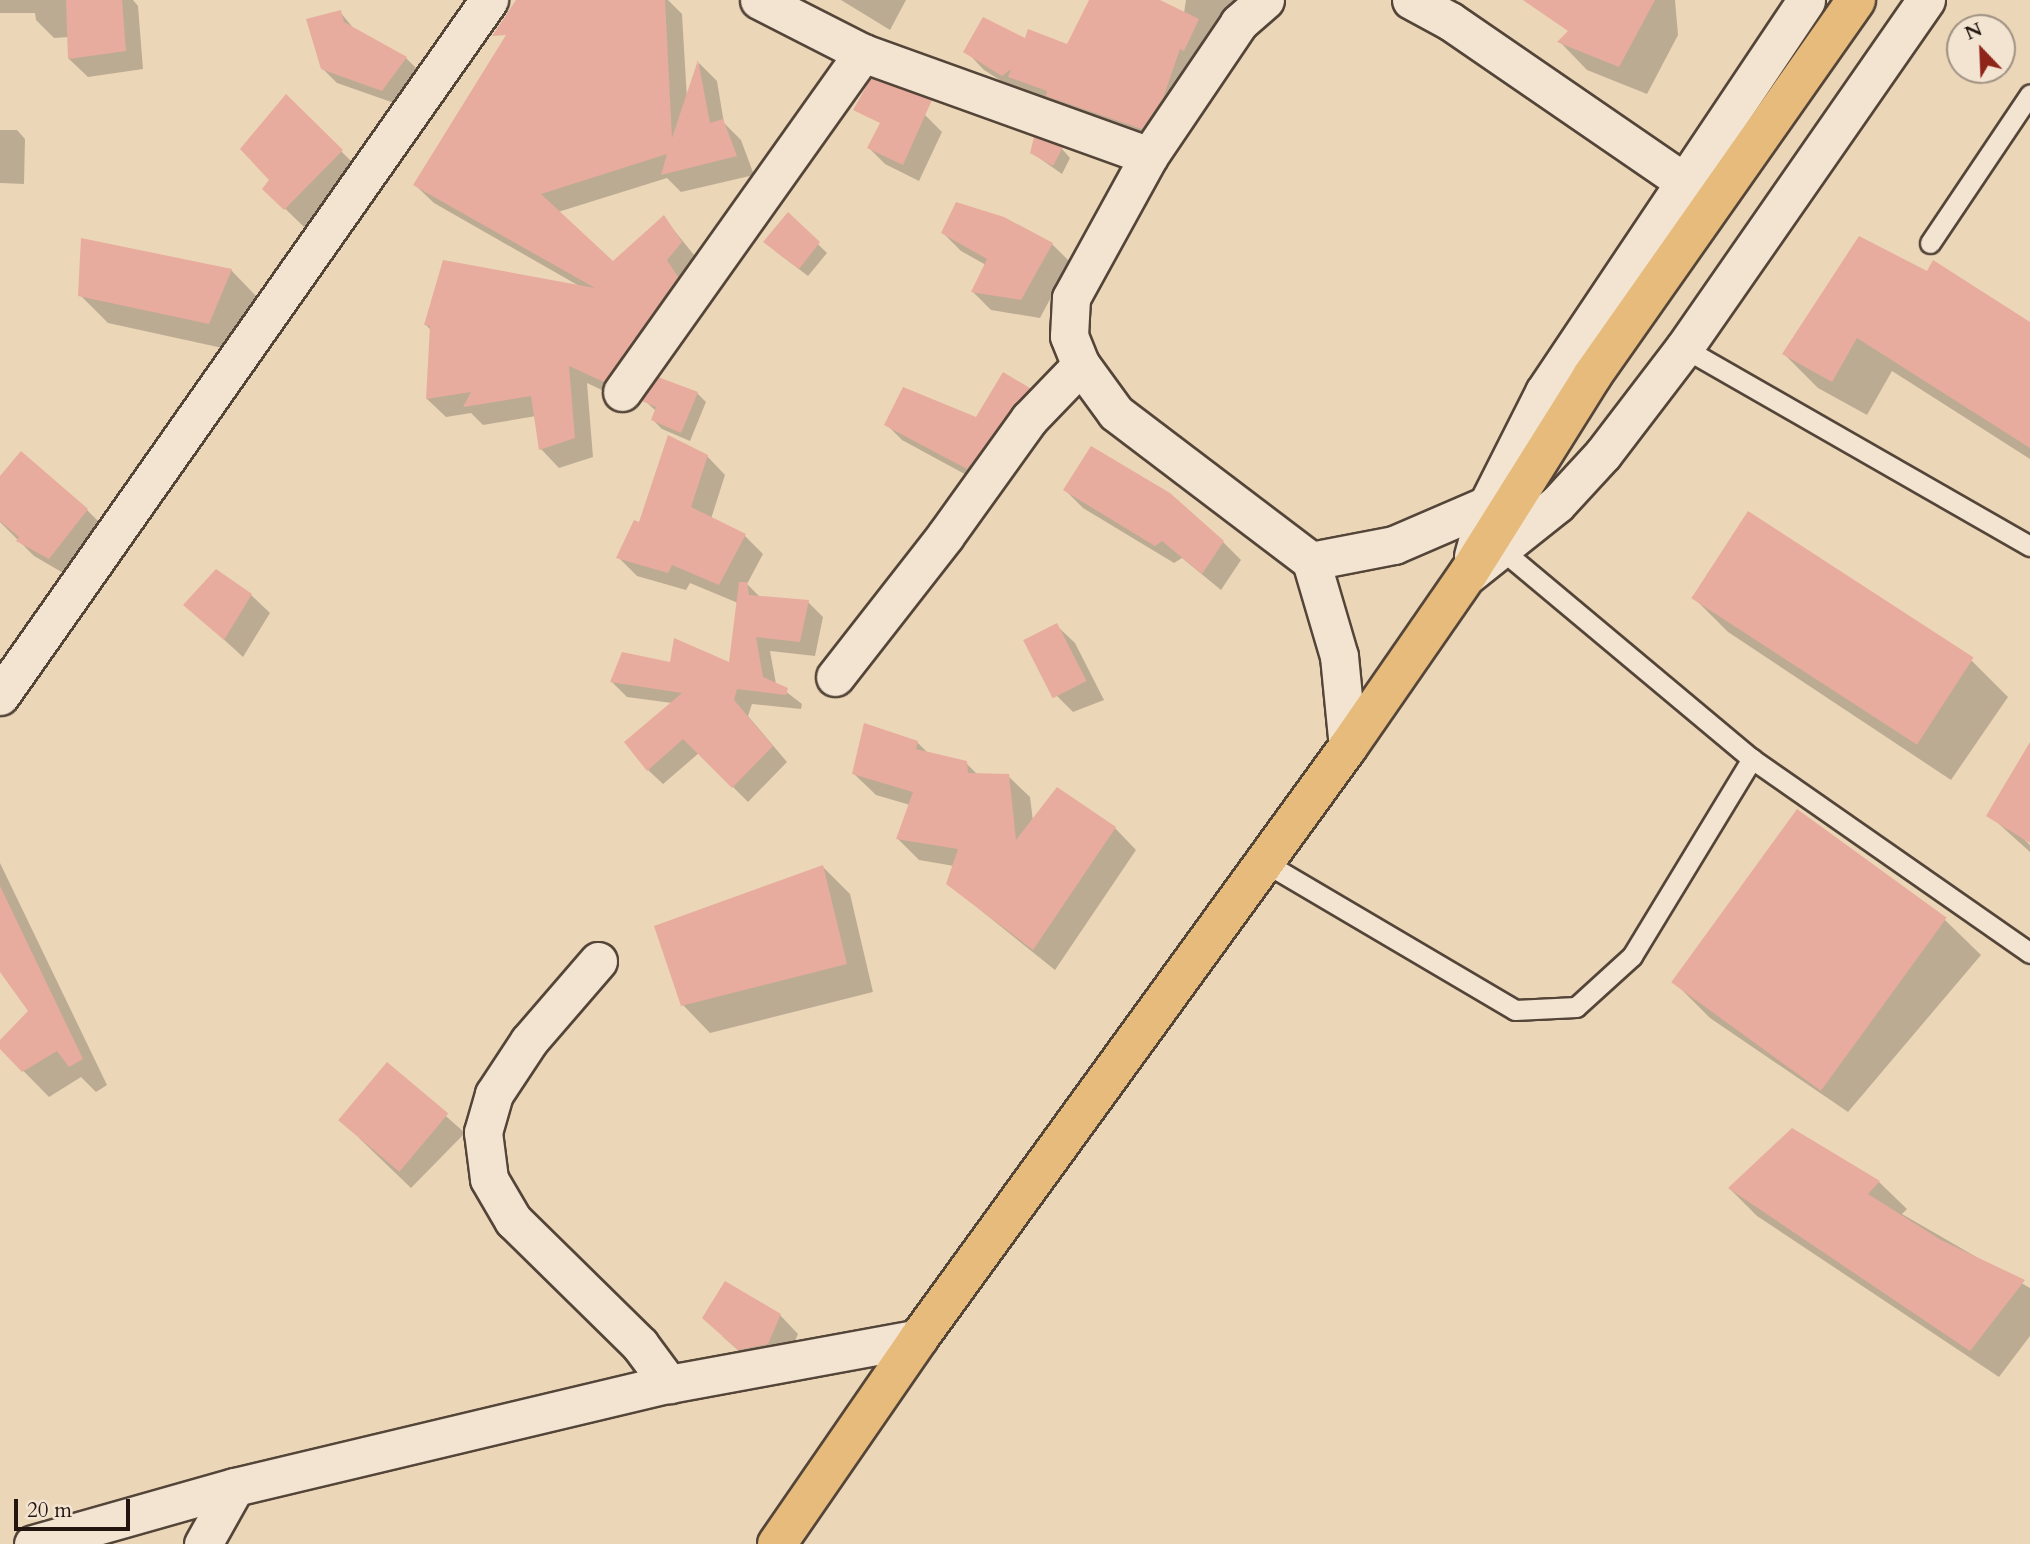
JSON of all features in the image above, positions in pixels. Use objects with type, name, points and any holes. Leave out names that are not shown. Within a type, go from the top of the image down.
[{"type":"main road","points":[[777,1544],[919,1338],[1348,747],[1468,574],[1592,376],[1856,0]]},
{"type":"street","points":[[0,696],[489,0]]},
{"type":"street","points":[[759,0],[863,53],[1149,156]]},
{"type":"street","points":[[1265,0],[1239,23],[1149,156],[1071,298],[1069,336],[1082,365],[1116,413],[1311,561],[1339,656],[1348,747]]},
{"type":"street","points":[[1411,0],[1450,20],[1684,182]]},
{"type":"street","points":[[1468,574],[1487,505],[1544,392],[1806,0]]},
{"type":"street","points":[[1468,574],[1557,505],[1584,474],[1684,348],[1926,0]]},
{"type":"street","points":[[622,392],[863,53]]},
{"type":"street","points":[[835,677],[1029,419],[1082,365]]},
{"type":"street","points":[[1311,561],[1394,545],[1487,505]]},
{"type":"street","points":[[598,961],[529,1041],[494,1094],[482,1132],[489,1179],[521,1229],[640,1345],[669,1384]]},
{"type":"street","points":[[33,1544],[235,1487],[669,1384],[919,1338]]},
{"type":"street","points":[[202,1544],[235,1487]]},
{"type":"lane","points":[[1930,243],[2030,94]]},
{"type":"lane","points":[[1684,348],[2030,546]]},
{"type":"lane","points":[[1502,550],[1752,759],[2030,953]]},
{"type":"lane","points":[[1265,862],[1515,1010],[1576,1007],[1632,956],[1752,759]]},
{"type":"building","points":[[66,0],[122,0],[126,51],[68,59]]},
{"type":"building","points":[[516,0],[665,0],[672,138],[698,60],[710,123],[723,119],[737,156],[661,175],[667,154],[541,194],[613,261],[664,215],[682,242],[667,260],[678,277],[604,382],[569,366],[575,438],[539,450],[531,396],[463,407],[471,392],[426,399],[430,326],[424,325],[443,260],[595,288],[413,185],[506,35],[492,36]]},
{"type":"building","points":[[1089,0],[1160,0],[1199,19],[1184,51],[1180,49],[1163,98],[1142,129],[1046,96],[1047,91],[1008,77],[1011,69],[1002,76],[963,52],[983,17],[1025,38],[1028,29],[1067,44]]},
{"type":"building","points":[[1523,0],[1655,0],[1619,67],[1557,42],[1568,31]]},
{"type":"building","points":[[341,10],[344,22],[407,57],[382,91],[321,69],[306,19]]},
{"type":"building","points":[[871,78],[932,100],[903,165],[867,148],[880,123],[853,110]]},
{"type":"building","points":[[286,94],[343,150],[284,210],[262,189],[269,180],[240,149]]},
{"type":"building","points":[[1034,137],[1063,147],[1053,166],[1030,153]]},
{"type":"building","points":[[956,202],[1004,217],[1053,243],[1021,300],[971,292],[987,259],[941,233]]},
{"type":"building","points":[[788,212],[820,242],[799,269],[763,242]]},
{"type":"building","points":[[1859,236],[1927,271],[1933,260],[2030,322],[2030,448],[1857,338],[1832,382],[1782,354]]},
{"type":"building","points":[[81,238],[232,269],[209,324],[78,296]]},
{"type":"building","points":[[1003,372],[1030,388],[967,469],[884,425],[903,387],[976,417]]},
{"type":"building","points":[[658,377],[698,392],[681,433],[651,420],[656,407],[642,401]]},
{"type":"building","points":[[668,435],[708,455],[691,507],[746,534],[719,585],[672,565],[668,573],[616,558],[634,520],[639,522]]},
{"type":"building","points":[[1091,446],[1170,493],[1224,541],[1202,574],[1162,541],[1155,546],[1063,490]]},
{"type":"building","points":[[21,451],[88,509],[49,559],[16,541],[19,537],[0,521],[0,476]]},
{"type":"building","points":[[1748,511],[1974,658],[1917,745],[1691,598]]},
{"type":"building","points":[[216,569],[252,594],[224,640],[183,605]]},
{"type":"building","points":[[739,582],[747,582],[749,595],[809,600],[800,642],[756,637],[763,677],[788,688],[786,695],[737,689],[734,700],[773,746],[732,788],[683,739],[647,771],[624,742],[682,693],[610,682],[622,652],[670,662],[674,638],[729,662]]},
{"type":"building","points":[[1057,623],[1087,681],[1053,698],[1023,640]]},
{"type":"building","points":[[864,723],[918,741],[916,749],[967,761],[968,773],[1009,774],[1016,840],[1057,787],[1116,827],[1033,950],[946,884],[958,849],[896,839],[913,792],[852,774]]},
{"type":"building","points":[[2030,742],[2030,843],[1986,816]]},
{"type":"building","points":[[1797,809],[1947,918],[1821,1091],[1671,982]]},
{"type":"building","points":[[823,865],[847,964],[681,1006],[654,926]]},
{"type":"building","points":[[0,886],[83,1059],[69,1067],[57,1051],[22,1072],[0,1049],[0,1040],[28,1011],[0,972]]},
{"type":"building","points":[[387,1062],[448,1113],[399,1172],[338,1120]]},
{"type":"building","points":[[1792,1128],[1880,1181],[1868,1194],[1941,1240],[2025,1280],[1970,1351],[1728,1188]]},
{"type":"building","points":[[725,1281],[781,1314],[768,1344],[738,1350],[702,1318]]}]
